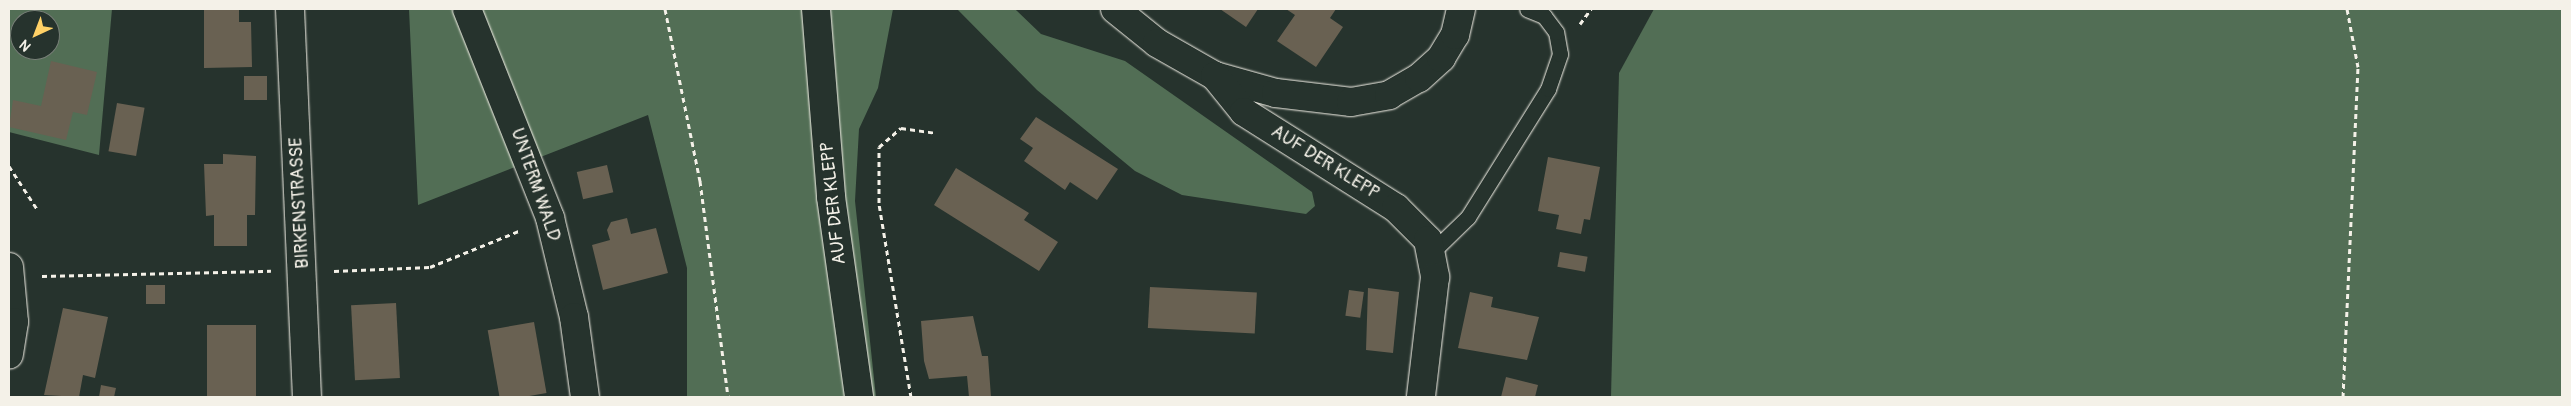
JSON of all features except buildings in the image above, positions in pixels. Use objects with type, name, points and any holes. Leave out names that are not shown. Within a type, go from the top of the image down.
[{"type":"street","name":"BIRKENSTRASSE","points":[[290,9],[303,271],[307,397]]},
{"type":"street","name":"UNTERM WALD","points":[[467,9],[550,218],[574,317],[586,397]]},
{"type":"street","name":"AUF DER KLEPP","points":[[816,9],[831,197],[859,397]]},
{"type":"street","name":"AUF DER KLEPP","points":[[1116,9],[1157,43],[1215,76],[1316,100],[1351,102],[1389,95],[1441,58],[1455,35],[1461,9]]},
{"type":"street","name":"AUF DER KLEPP","points":[[1215,76],[1244,112],[1396,208],[1417,226],[1433,251]]},
{"type":"street","points":[[1421,397],[1435,277],[1433,251]]},
{"type":"street","points":[[9,355],[14,322],[10,272]]},
{"type":"lane","points":[[1433,251],[1468,217],[1548,89],[1560,54],[1556,32],[1544,16],[1527,9]]},
{"type":"path","points":[[665,9],[700,181],[728,397]]},
{"type":"path","points":[[2343,397],[2358,67],[2347,9]]},
{"type":"path","points":[[912,397],[879,203],[879,147],[901,128],[936,133]]},
{"type":"path","points":[[9,166],[37,209]]},
{"type":"path","points":[[10,272],[303,271],[430,267],[550,218]]},
{"type":"green space","points":[[9,9],[112,9],[99,155],[9,132]]},
{"type":"green space","points":[[409,9],[893,9],[878,88],[859,129],[855,201],[876,397],[687,397],[687,268],[648,115],[418,205]]},
{"type":"green space","points":[[957,9],[1015,9],[1041,34],[1125,61],[1312,192],[1315,206],[1306,214],[1182,195],[1135,171],[1037,90]]},
{"type":"green space","points":[[1654,9],[2562,9],[2562,397],[1611,397],[1619,73]]}]
